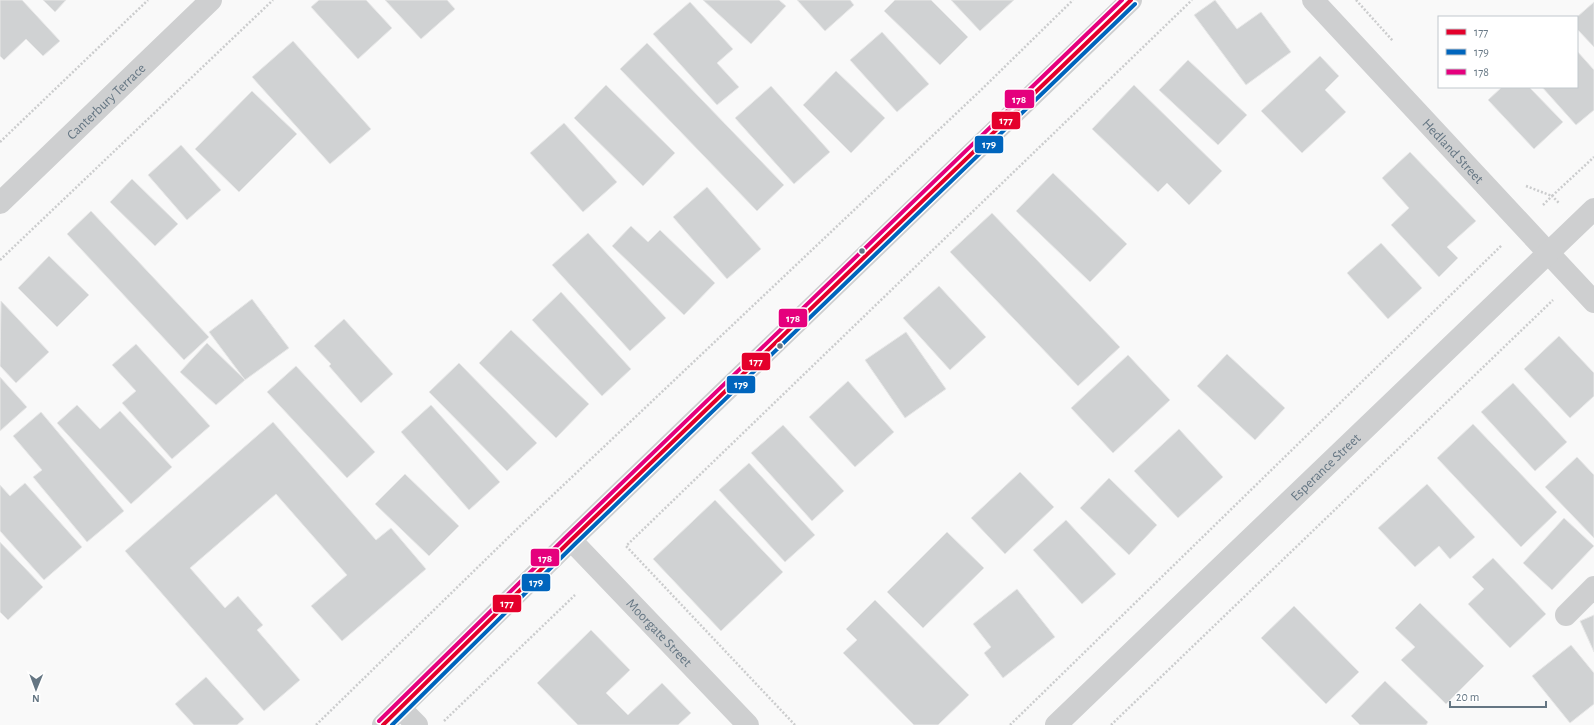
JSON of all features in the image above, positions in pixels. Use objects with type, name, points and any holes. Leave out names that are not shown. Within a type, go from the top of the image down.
[{"type":"street","name":"Canterbury Terrace","points":[[0,203],[211,0]]},
{"type":"street","points":[[383,725],[401,709],[571,540],[1132,0]]},
{"type":"street","name":"Hedland Street","points":[[1313,0],[1594,302]]},
{"type":"street","name":"Esperance Street","points":[[1056,725],[1549,254],[1594,209]]},
{"type":"street","name":"Moorgate Street","points":[[571,540],[748,725]]},
{"type":"street","points":[[1566,615],[1594,586]]},
{"type":"street","points":[[401,709],[417,725]]},
{"type":"path","points":[[0,142],[148,0]]},
{"type":"path","points":[[0,260],[272,0]]},
{"type":"path","points":[[316,725],[517,529],[981,90],[1073,0]]},
{"type":"path","points":[[795,725],[626,546],[1192,0]]},
{"type":"path","points":[[1356,0],[1398,47]]},
{"type":"path","points":[[1010,725],[1594,156]]},
{"type":"path","points":[[1520,183],[1552,196]]},
{"type":"path","points":[[1111,725],[1574,280]]},
{"type":"path","points":[[440,725],[575,595]]},
{"type":"building","points":[[0,0],[22,0],[60,41],[43,56],[26,39],[4,60],[0,56]]},
{"type":"building","points":[[43,0],[66,0],[55,12]]},
{"type":"building","points":[[319,0],[366,0],[392,28],[358,59],[311,7]]},
{"type":"building","points":[[385,0],[447,0],[455,9],[421,39]]},
{"type":"building","points":[[703,0],[779,0],[786,6],[751,44]]},
{"type":"building","points":[[797,0],[850,0],[854,5],[825,31]]},
{"type":"building","points":[[895,0],[931,0],[968,37],[940,65],[884,11]]},
{"type":"building","points":[[951,0],[1014,0],[980,31]]},
{"type":"building","points":[[1215,0],[1237,29],[1261,12],[1291,52],[1246,85],[1194,15]]},
{"type":"building","points":[[690,2],[733,49],[717,63],[739,87],[717,105],[653,34]]},
{"type":"building","points":[[1594,2],[1594,47],[1578,30],[1578,16]]},
{"type":"building","points":[[882,32],[929,84],[897,112],[850,60]]},
{"type":"building","points":[[293,41],[371,129],[330,164],[252,77]]},
{"type":"building","points":[[647,43],[784,185],[757,211],[620,69]]},
{"type":"building","points":[[1578,52],[1594,70],[1594,110],[1576,125],[1543,88],[1578,88]]},
{"type":"building","points":[[1320,56],[1339,76],[1325,90],[1346,112],[1302,153],[1261,111]]},
{"type":"building","points":[[1188,60],[1247,115],[1218,145],[1159,90]]},
{"type":"building","points":[[836,71],[885,118],[851,153],[803,105]]},
{"type":"building","points":[[606,85],[675,153],[643,186],[574,118]]},
{"type":"building","points":[[1134,85],[1222,171],[1189,205],[1167,183],[1158,192],[1092,129]]},
{"type":"building","points":[[771,86],[830,152],[794,184],[735,118]]},
{"type":"building","points":[[1501,88],[1530,88],[1563,122],[1534,149],[1488,100]]},
{"type":"building","points":[[252,91],[297,134],[239,192],[195,149]]},
{"type":"building","points":[[564,123],[617,182],[583,212],[530,153]]},
{"type":"building","points":[[181,145],[221,190],[187,220],[148,175]]},
{"type":"building","points":[[1410,152],[1476,221],[1447,247],[1458,258],[1439,277],[1391,225],[1409,208],[1382,178]]},
{"type":"building","points":[[1053,173],[1127,244],[1090,282],[1016,211]]},
{"type":"building","points":[[132,179],[178,224],[155,246],[110,202]]},
{"type":"building","points":[[707,187],[761,249],[727,279],[673,217]]},
{"type":"building","points":[[91,211],[209,337],[184,360],[67,234]]},
{"type":"building","points":[[992,213],[1120,347],[1078,386],[950,252]]},
{"type":"building","points":[[631,226],[648,242],[660,230],[715,283],[684,315],[612,246]]},
{"type":"building","points":[[588,233],[666,318],[630,351],[552,265]]},
{"type":"building","points":[[1381,243],[1422,288],[1388,319],[1347,273]]},
{"type":"building","points":[[49,256],[89,295],[57,327],[18,288]]},
{"type":"building","points":[[939,286],[986,337],[950,370],[903,318]]},
{"type":"building","points":[[561,292],[631,369],[602,396],[532,320]]},
{"type":"building","points":[[252,299],[289,348],[245,380],[209,332]]},
{"type":"building","points":[[1,301],[49,352],[16,383],[0,366]]},
{"type":"building","points":[[344,319],[393,374],[361,403],[329,366],[331,364],[314,346]]},
{"type":"building","points":[[511,330],[589,404],[556,438],[479,363]]},
{"type":"building","points":[[906,332],[946,389],[905,418],[865,360]]},
{"type":"building","points":[[1559,336],[1594,373],[1594,396],[1570,418],[1524,369]]},
{"type":"building","points":[[207,343],[245,380],[216,405],[180,372]]},
{"type":"building","points":[[136,344],[210,426],[172,459],[122,403],[136,391],[112,365]]},
{"type":"building","points":[[1227,354],[1285,408],[1255,440],[1197,386]]},
{"type":"building","points":[[1128,355],[1170,400],[1113,453],[1071,408]]},
{"type":"building","points":[[459,363],[537,443],[507,471],[429,392]]},
{"type":"building","points":[[296,366],[375,452],[347,478],[267,392]]},
{"type":"building","points":[[0,377],[27,407],[0,431]]},
{"type":"building","points":[[848,381],[894,432],[855,467],[809,417]]},
{"type":"building","points":[[1513,383],[1567,442],[1535,471],[1481,412]]},
{"type":"building","points":[[77,405],[100,429],[120,411],[172,467],[131,504],[57,423]]},
{"type":"building","points":[[431,405],[500,482],[469,510],[401,432]]},
{"type":"building","points":[[41,412],[124,511],[87,542],[33,477],[42,470],[13,436]]},
{"type":"building","points":[[273,422],[376,540],[391,528],[426,569],[342,641],[311,606],[347,575],[276,494],[190,568],[225,608],[238,596],[263,625],[257,630],[300,680],[264,711],[125,551]]},
{"type":"building","points":[[1473,424],[1557,512],[1521,547],[1437,458]]},
{"type":"building","points":[[783,425],[844,491],[812,521],[751,453]]},
{"type":"building","points":[[1179,429],[1223,477],[1178,518],[1134,471]]},
{"type":"building","points":[[1577,457],[1594,475],[1594,538],[1545,487]]},
{"type":"building","points":[[749,463],[815,535],[785,562],[719,490]]},
{"type":"building","points":[[1020,472],[1054,507],[1005,554],[971,518]]},
{"type":"building","points":[[405,474],[459,526],[429,556],[375,504]]},
{"type":"building","points":[[1109,478],[1157,525],[1129,555],[1080,508]]},
{"type":"building","points":[[25,483],[82,547],[44,580],[0,531],[0,485],[10,496]]},
{"type":"building","points":[[1427,484],[1475,537],[1450,559],[1439,546],[1415,567],[1378,528]]},
{"type":"building","points":[[715,500],[783,572],[721,631],[653,559]]},
{"type":"building","points":[[1564,518],[1594,546],[1552,590],[1523,563]]},
{"type":"building","points":[[1066,520],[1116,574],[1082,604],[1033,550]]},
{"type":"building","points":[[947,532],[984,568],[923,628],[887,592]]},
{"type":"building","points":[[0,542],[43,587],[8,620],[0,612]]},
{"type":"building","points":[[1493,558],[1546,614],[1510,648],[1468,604],[1484,589],[1472,577]]},
{"type":"building","points":[[1017,589],[1055,637],[1003,678],[984,653],[991,647],[973,624]]},
{"type":"building","points":[[875,600],[969,695],[938,725],[914,725],[843,653],[857,640],[846,629]]},
{"type":"building","points":[[1420,603],[1484,666],[1446,704],[1401,660],[1415,647],[1395,628]]},
{"type":"building","points":[[1294,606],[1359,672],[1326,704],[1261,638]]},
{"type":"building","points":[[1594,615],[1594,652],[1580,621]]},
{"type":"building","points":[[591,630],[630,670],[606,693],[628,715],[662,683],[691,713],[678,725],[578,725],[537,683]]},
{"type":"building","points":[[1571,645],[1594,673],[1594,704],[1570,723],[1532,676]]},
{"type":"building","points":[[206,677],[244,719],[237,725],[194,725],[175,704]]},
{"type":"building","points":[[1385,681],[1428,722],[1426,725],[1360,725],[1351,716]]},
{"type":"transit line","name":"178","points":[[379,721],[567,536],[1122,0]]},
{"type":"transit line","name":"177","points":[[383,725],[571,540],[1131,0]]},
{"type":"transit line","name":"179","points":[[392,725],[575,544],[1135,4]]}]
